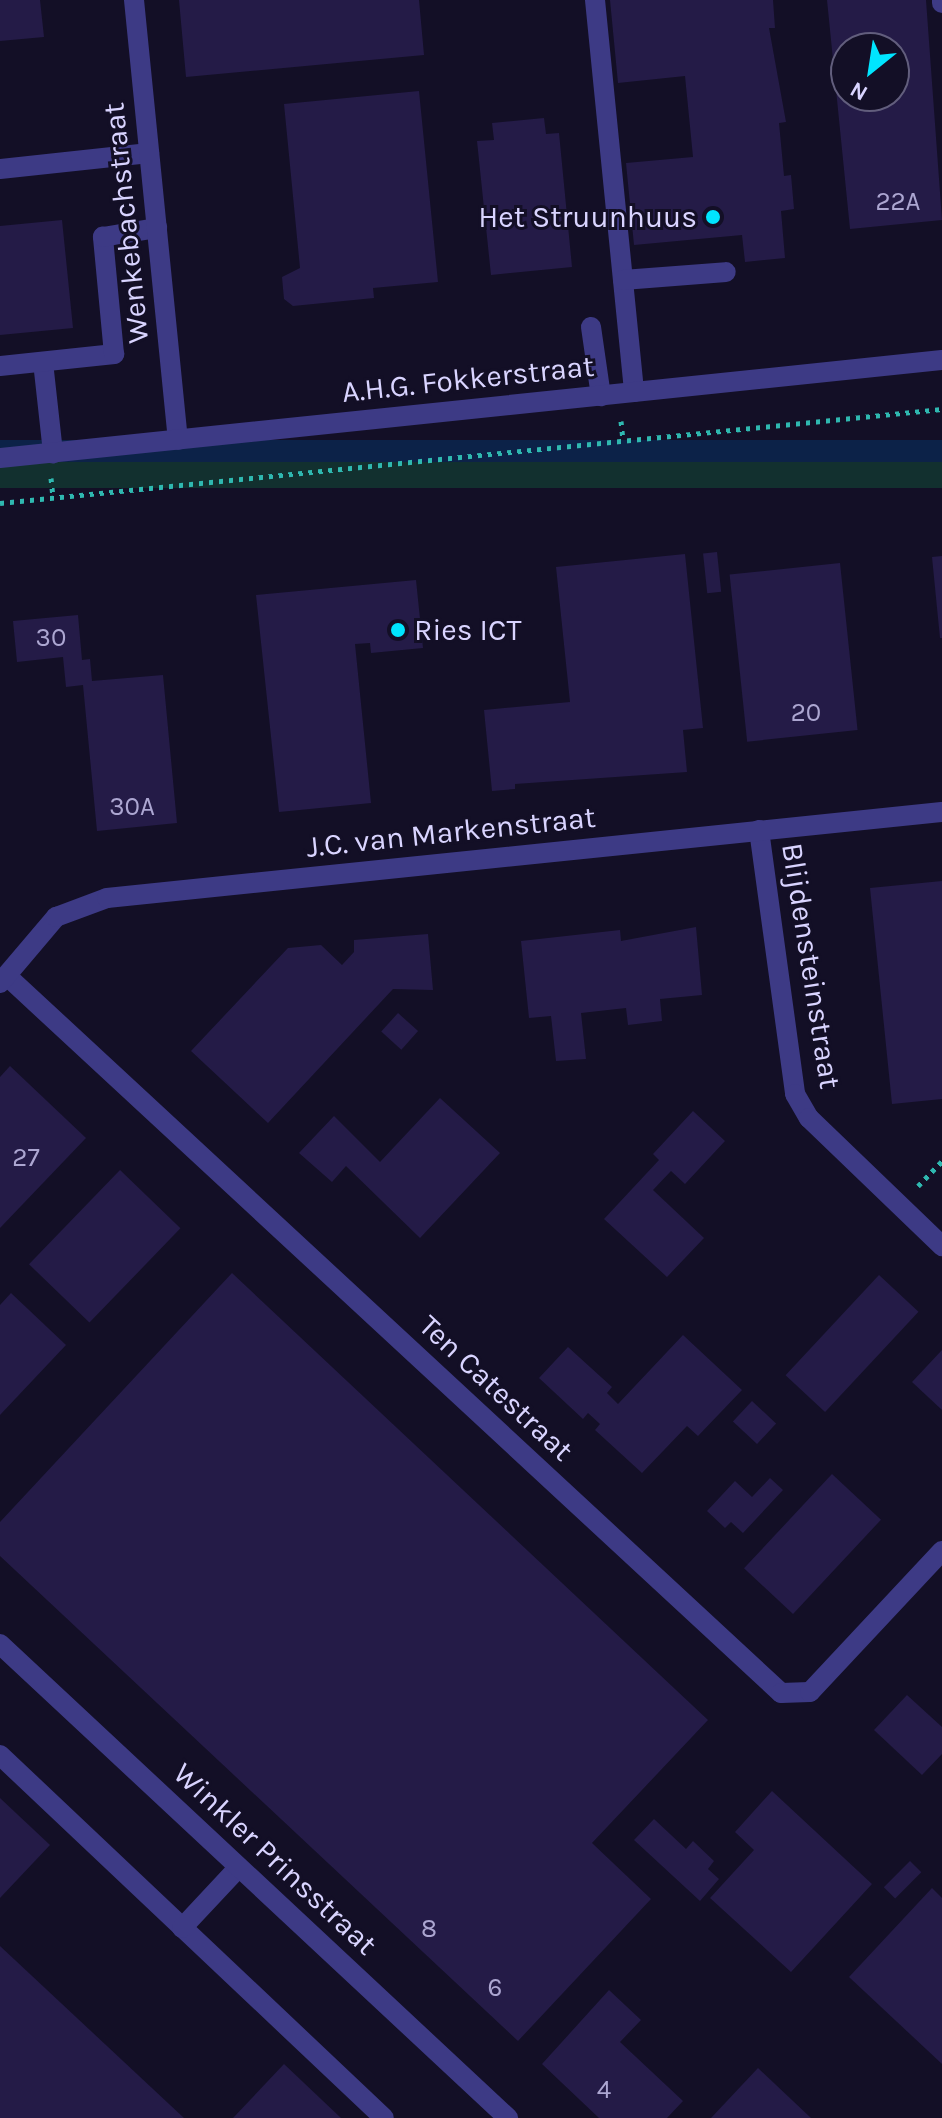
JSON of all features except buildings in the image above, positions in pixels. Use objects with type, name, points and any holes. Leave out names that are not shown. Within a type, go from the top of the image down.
[{"type":"street","name":"Wenkebachstraat","points":[[134,0],[178,440]]},
{"type":"street","points":[[595,0],[634,392]]},
{"type":"street","points":[[0,169],[149,153]]},
{"type":"street","points":[[0,366],[114,354],[103,237],[157,228]]},
{"type":"street","points":[[623,280],[726,272]]},
{"type":"street","points":[[591,327],[601,396]]},
{"type":"street","name":"A.H.G. Fokkerstraat","points":[[0,458],[942,360]]},
{"type":"street","points":[[43,362],[53,453]]},
{"type":"street","name":"J.C. van Markenstraat","points":[[3,979],[56,917],[107,898],[942,812]]},
{"type":"street","name":"Blijdensteinstraat","points":[[759,830],[795,1094],[809,1118],[942,1246]]},
{"type":"street","name":"Ten Catestraat","points":[[3,979],[781,1693],[810,1692],[942,1551]]},
{"type":"street","name":"Winkler Prinsstraat","points":[[0,1644],[508,2118]]},
{"type":"street","points":[[0,1755],[384,2118]]},
{"type":"street","points":[[182,1928],[239,1867]]},
{"type":"path","points":[[0,503],[942,409]]},
{"type":"path","points":[[621,418],[623,440]]},
{"type":"path","points":[[192,473],[193,482]]},
{"type":"path","points":[[51,476],[53,497]]},
{"type":"green space","points":[[0,462],[942,462],[942,488],[0,488]]},
{"type":"water","points":[[0,440],[942,440],[942,462],[0,462]]},
{"type":"place","name":"Het Struunhuus","points":[[713,217]]},
{"type":"place","name":"Ries ICT","points":[[398,630]]}]
